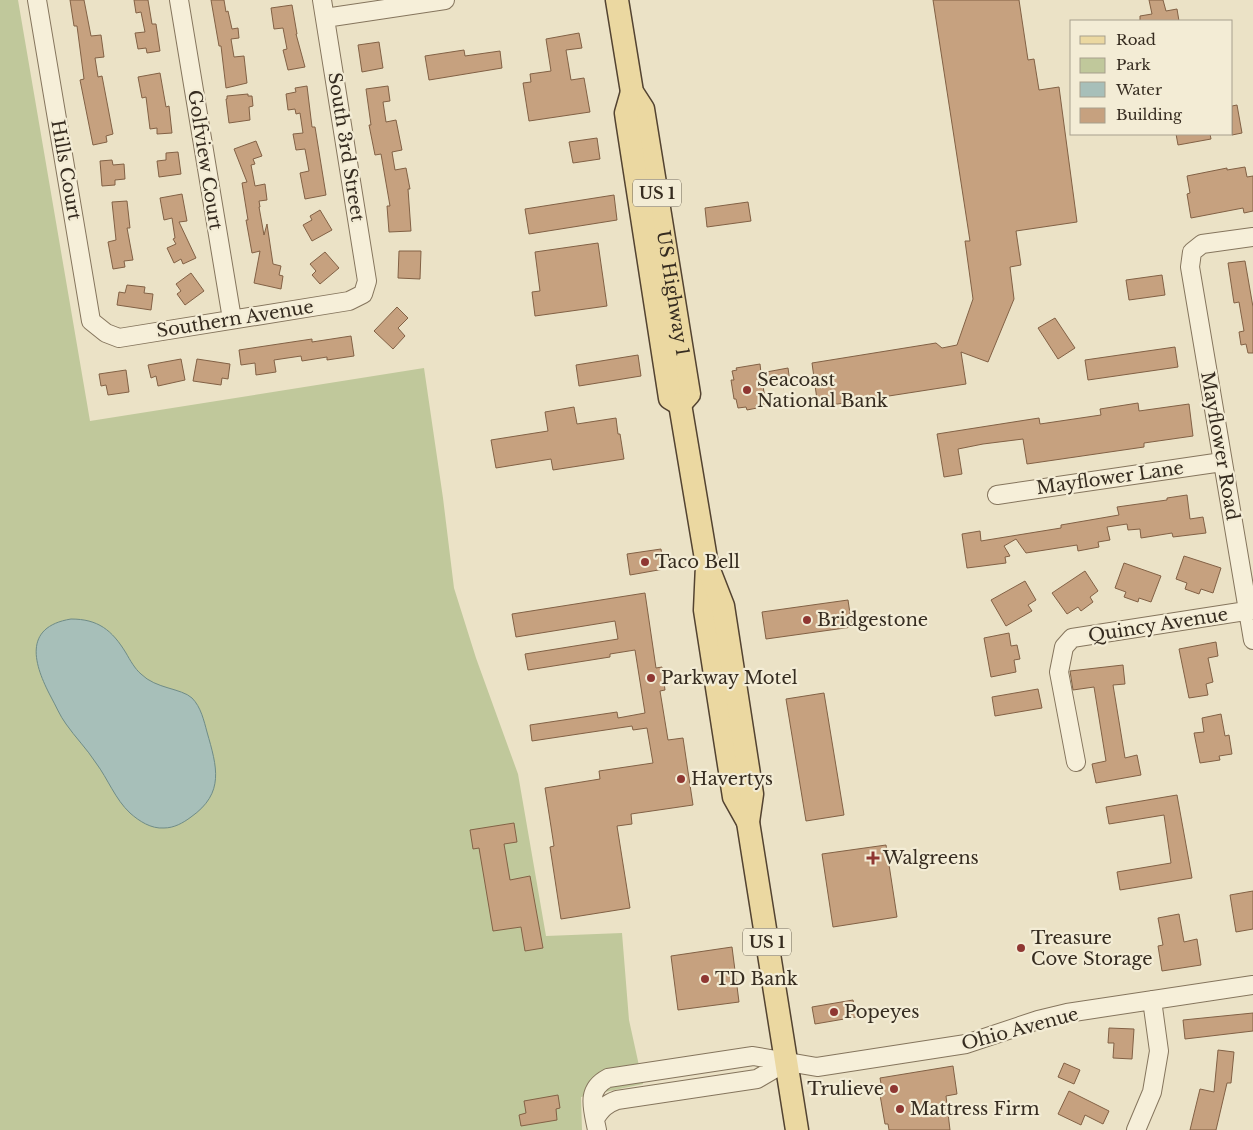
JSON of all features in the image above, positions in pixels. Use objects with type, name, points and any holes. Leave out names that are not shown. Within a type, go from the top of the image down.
[{"type":"main road","name":"US Highway 1","points":[[617,0],[632,92],[626,113],[668,389],[670,398],[680,404],[707,565],[723,606],[752,794],[748,822],[797,1130]]},
{"type":"street","name":"Hills Court","points":[[37,0],[91,321],[106,334]]},
{"type":"street","name":"Golfview Court","points":[[179,0],[232,319]]},
{"type":"street","name":"South 3rd Street","points":[[322,0],[367,282],[363,294]]},
{"type":"street","points":[[325,18],[445,0]]},
{"type":"street","name":"Mayflower Road","points":[[1253,237],[1202,244],[1192,252],[1190,267],[1222,462],[1251,611],[1253,640]]},
{"type":"street","name":"Southern Avenue","points":[[106,334],[119,338],[349,301],[363,294]]},
{"type":"street","name":"Mayflower Lane","points":[[997,495],[1222,462]]},
{"type":"street","name":"Quincy Avenue","points":[[1076,762],[1059,672],[1064,647],[1072,638],[1251,611]]},
{"type":"street","name":"Ohio Avenue","points":[[596,1125],[592,1101],[593,1091],[598,1083],[608,1078],[753,1056],[818,1067],[966,1044],[1048,1018],[1253,985]]},
{"type":"street","points":[[1136,1130],[1152,1092],[1159,1051],[1152,1000]]},
{"type":"street","points":[[596,1125],[600,1110],[607,1104],[617,1100],[757,1079],[786,1062]]},
{"type":"green space","points":[[0,0],[18,0],[90,421],[424,368],[454,588],[476,658],[518,774],[546,936],[622,933],[629,1020],[643,1084],[581,1097],[582,1130],[0,1130]]},
{"type":"water","points":[[71,619],[89,621],[103,627],[121,645],[135,667],[147,679],[161,686],[182,692],[192,698],[198,706],[213,757],[216,779],[209,799],[202,808],[182,823],[168,828],[159,828],[141,822],[130,813],[120,802],[100,769],[60,714],[40,672],[36,649],[39,639],[45,630],[55,623]]},
{"type":"building","points":[[70,0],[84,0],[91,36],[101,35],[104,57],[95,58],[98,77],[102,76],[113,134],[106,136],[107,142],[93,145],[80,80],[84,79],[77,26],[74,26]]},
{"type":"building","points":[[134,0],[148,0],[152,24],[156,24],[160,51],[147,53],[146,48],[138,49],[135,33],[145,32],[141,12],[136,13]]},
{"type":"building","points":[[211,0],[224,0],[232,29],[238,28],[239,38],[231,39],[234,57],[244,56],[247,83],[226,88],[221,46],[219,46]]},
{"type":"building","points":[[933,0],[1019,0],[1028,60],[1034,59],[1039,90],[1059,87],[1077,222],[1016,231],[1021,265],[1010,267],[1014,299],[988,362],[961,352],[966,384],[818,407],[812,363],[936,343],[942,348],[957,345],[973,299],[965,241],[970,241]]},
{"type":"building","points":[[1149,0],[1163,0],[1166,11],[1177,9],[1179,20],[1140,20],[1140,16],[1152,14]]},
{"type":"building","points":[[292,5],[296,34],[305,67],[288,70],[283,50],[287,49],[283,28],[274,29],[271,8]]},
{"type":"building","points":[[579,33],[582,48],[566,50],[571,80],[584,78],[590,112],[529,121],[523,83],[531,82],[530,74],[551,71],[546,39]]},
{"type":"building","points":[[379,42],[383,68],[362,72],[358,45]]},
{"type":"building","points":[[464,50],[465,56],[500,51],[502,68],[429,80],[425,56]]},
{"type":"building","points":[[160,73],[166,107],[169,106],[172,133],[157,134],[157,128],[150,129],[146,97],[142,98],[138,77]]},
{"type":"building","points":[[307,86],[312,127],[315,127],[326,195],[305,199],[300,173],[309,171],[305,149],[296,150],[293,134],[303,133],[300,113],[296,114],[295,109],[288,110],[286,94],[296,92],[295,88]]},
{"type":"building","points":[[388,86],[390,101],[383,102],[386,122],[396,120],[402,150],[392,152],[395,170],[406,168],[410,189],[408,189],[411,231],[389,232],[387,206],[390,206],[381,154],[375,155],[369,125],[371,125],[366,89]]},
{"type":"building","points":[[248,94],[248,96],[252,96],[253,106],[249,107],[250,120],[229,123],[227,96]]},
{"type":"building","points":[[1237,105],[1242,133],[1233,135],[1233,106]]},
{"type":"building","points":[[1176,135],[1210,135],[1211,139],[1178,145]]},
{"type":"building","points":[[597,138],[600,159],[573,163],[569,142]]},
{"type":"building","points":[[256,141],[262,156],[253,159],[255,164],[251,165],[255,186],[265,184],[267,200],[259,201],[259,207],[264,235],[267,224],[273,264],[281,266],[279,275],[283,276],[281,289],[254,283],[260,251],[252,253],[242,183],[247,182],[234,149]]},
{"type":"building","points":[[178,152],[181,174],[159,177],[157,161],[166,160],[166,153]]},
{"type":"building","points":[[112,160],[113,165],[124,164],[125,179],[115,180],[115,185],[102,186],[100,161]]},
{"type":"building","points":[[1245,167],[1247,177],[1253,176],[1253,211],[1244,213],[1243,208],[1191,218],[1187,194],[1190,193],[1187,176],[1227,168],[1227,170]]},
{"type":"building","points":[[182,194],[187,221],[179,222],[196,258],[183,264],[181,259],[174,263],[167,248],[176,244],[173,239],[175,238],[172,218],[164,220],[160,198]]},
{"type":"building","points":[[614,195],[617,220],[529,234],[525,209]]},
{"type":"building","points":[[127,201],[130,228],[127,228],[133,260],[124,261],[125,267],[113,269],[108,242],[116,240],[112,202]]},
{"type":"building","points":[[748,202],[751,221],[707,227],[705,208]]},
{"type":"building","points":[[320,210],[332,230],[312,241],[303,225],[312,220],[310,216]]},
{"type":"building","points":[[598,243],[607,306],[535,316],[532,292],[540,291],[535,252]]},
{"type":"building","points":[[399,251],[421,251],[420,279],[398,278]]},
{"type":"building","points":[[325,252],[339,268],[320,284],[312,275],[316,271],[310,264]]},
{"type":"building","points":[[1245,261],[1253,307],[1253,353],[1248,353],[1246,344],[1241,345],[1239,332],[1244,331],[1239,302],[1234,303],[1228,263]]},
{"type":"building","points":[[191,273],[204,291],[185,305],[177,294],[181,291],[176,284]]},
{"type":"building","points":[[1162,275],[1165,295],[1129,300],[1126,280]]},
{"type":"building","points":[[127,285],[145,287],[144,293],[153,294],[151,310],[117,305],[119,292],[125,293]]},
{"type":"building","points":[[397,307],[408,318],[398,328],[405,336],[393,349],[374,331]]},
{"type":"building","points":[[1055,318],[1075,348],[1058,359],[1038,328]]},
{"type":"building","points":[[351,336],[354,356],[327,360],[327,357],[302,361],[301,356],[274,360],[276,372],[256,375],[255,363],[241,365],[239,350],[312,339],[312,342]]},
{"type":"building","points":[[1175,347],[1178,367],[1088,380],[1085,360]]},
{"type":"building","points":[[638,355],[641,376],[579,386],[576,365]]},
{"type":"building","points":[[181,359],[185,380],[158,386],[156,376],[151,378],[148,365]]},
{"type":"building","points":[[197,359],[230,364],[228,379],[222,378],[221,385],[193,381]]},
{"type":"building","name":"Seacoast National Bank","points":[[760,364],[761,373],[788,368],[790,382],[763,386],[766,404],[756,405],[757,408],[747,410],[746,407],[738,408],[736,399],[734,399],[731,380],[734,380],[732,371],[737,370],[736,368]]},
{"type":"building","points":[[126,370],[129,392],[108,395],[106,385],[101,386],[99,374]]},
{"type":"building","points":[[1138,403],[1139,411],[1189,404],[1193,436],[1144,443],[1144,447],[1027,464],[1023,439],[983,444],[958,449],[962,474],[944,477],[937,434],[1039,418],[1040,424],[1101,415],[1100,409]]},
{"type":"building","points":[[574,407],[577,424],[616,418],[624,459],[553,470],[551,459],[496,468],[491,440],[548,431],[545,412]]},
{"type":"building","points":[[1187,495],[1190,519],[1203,517],[1206,533],[1173,537],[1172,533],[1141,538],[1140,529],[1128,530],[1127,524],[1107,527],[1110,540],[1098,542],[1099,547],[1078,551],[1077,545],[1026,553],[1016,539],[1004,546],[1010,556],[1005,557],[1006,563],[967,568],[962,534],[980,531],[981,541],[1061,528],[1061,525],[1119,515],[1117,507],[1167,500],[1167,498]]},
{"type":"building","name":"Taco Bell","points":[[661,549],[664,569],[630,575],[627,554]]},
{"type":"building","points":[[1184,556],[1221,568],[1213,593],[1201,589],[1199,594],[1185,589],[1187,583],[1176,579]]},
{"type":"building","points":[[1124,563],[1161,576],[1151,602],[1139,598],[1138,602],[1124,597],[1126,592],[1115,588]]},
{"type":"building","points":[[1085,571],[1098,591],[1090,597],[1093,602],[1081,611],[1078,607],[1067,614],[1052,593]]},
{"type":"building","points":[[1025,581],[1036,600],[1028,605],[1032,611],[1006,626],[991,600]]},
{"type":"building","points":[[645,593],[656,668],[662,667],[665,690],[660,691],[668,740],[683,738],[693,805],[631,814],[632,824],[617,826],[630,908],[561,919],[550,847],[554,846],[545,788],[600,779],[599,771],[653,763],[647,728],[633,730],[632,726],[532,741],[530,725],[617,712],[618,718],[645,713],[635,650],[610,654],[610,657],[528,670],[525,654],[618,639],[615,621],[516,637],[512,614]]},
{"type":"building","name":"Bridgestone","points":[[848,600],[852,627],[766,639],[762,612]]},
{"type":"building","points":[[1009,633],[1011,646],[1017,645],[1020,659],[1014,660],[1016,672],[991,677],[984,638]]},
{"type":"building","points":[[1216,642],[1218,656],[1208,658],[1213,682],[1206,684],[1208,695],[1189,698],[1179,649]]},
{"type":"building","points":[[1123,665],[1125,684],[1113,685],[1125,758],[1137,755],[1141,775],[1096,783],[1092,764],[1106,761],[1094,687],[1073,690],[1070,671]]},
{"type":"building","points":[[1038,689],[1042,708],[995,716],[992,697]]},
{"type":"building","points":[[824,693],[844,815],[806,821],[786,699]]},
{"type":"building","points":[[1221,714],[1225,736],[1229,735],[1232,754],[1219,756],[1220,760],[1200,763],[1194,733],[1204,732],[1202,718]]},
{"type":"building","points":[[1177,795],[1192,878],[1120,890],[1117,872],[1171,863],[1164,815],[1109,824],[1106,807]]},
{"type":"building","points":[[514,823],[517,842],[504,844],[510,880],[530,876],[543,948],[525,951],[521,927],[493,931],[479,848],[473,849],[470,830]]},
{"type":"building","name":"Walgreens","points":[[886,845],[897,917],[833,927],[822,854]]},
{"type":"building","points":[[1253,891],[1253,929],[1236,932],[1230,895]]},
{"type":"building","points":[[1179,914],[1184,942],[1197,939],[1201,965],[1162,971],[1158,946],[1163,945],[1158,918]]},
{"type":"building","name":"TD Bank","points":[[732,947],[739,1002],[678,1010],[671,956]]},
{"type":"building","name":"Popeyes","points":[[853,1000],[856,1017],[815,1024],[812,1007]]},
{"type":"building","points":[[1253,1013],[1253,1031],[1185,1039],[1183,1020]]},
{"type":"building","points":[[1109,1028],[1134,1029],[1132,1059],[1113,1058],[1114,1043],[1108,1043]]},
{"type":"building","points":[[1218,1050],[1234,1052],[1231,1083],[1227,1083],[1216,1130],[1190,1130],[1200,1089],[1214,1092]]},
{"type":"building","points":[[1064,1063],[1080,1070],[1074,1084],[1058,1077]]},
{"type":"building","points":[[953,1066],[957,1094],[946,1096],[950,1130],[889,1130],[888,1124],[885,1124],[880,1095],[883,1095],[880,1078]]},
{"type":"building","points":[[1069,1091],[1109,1111],[1103,1124],[1085,1115],[1081,1125],[1058,1114]]},
{"type":"building","points":[[558,1095],[560,1108],[556,1109],[557,1120],[521,1126],[519,1115],[526,1113],[524,1101]]},
{"type":"place","name":"Seacoast National Bank","points":[[747,390]]},
{"type":"place","name":"Taco Bell","points":[[645,562]]},
{"type":"place","name":"Bridgestone","points":[[807,620]]},
{"type":"place","name":"Parkway Motel","points":[[651,678]]},
{"type":"place","name":"Havertys","points":[[681,779]]},
{"type":"place","name":"Walgreens","points":[[873,858]]},
{"type":"place","name":"Treasure Cove Storage","points":[[1021,948]]},
{"type":"place","name":"TD Bank","points":[[705,979]]},
{"type":"place","name":"Popeyes","points":[[834,1012]]},
{"type":"place","name":"Trulieve","points":[[894,1089]]},
{"type":"place","name":"Mattress Firm","points":[[900,1109]]}]
